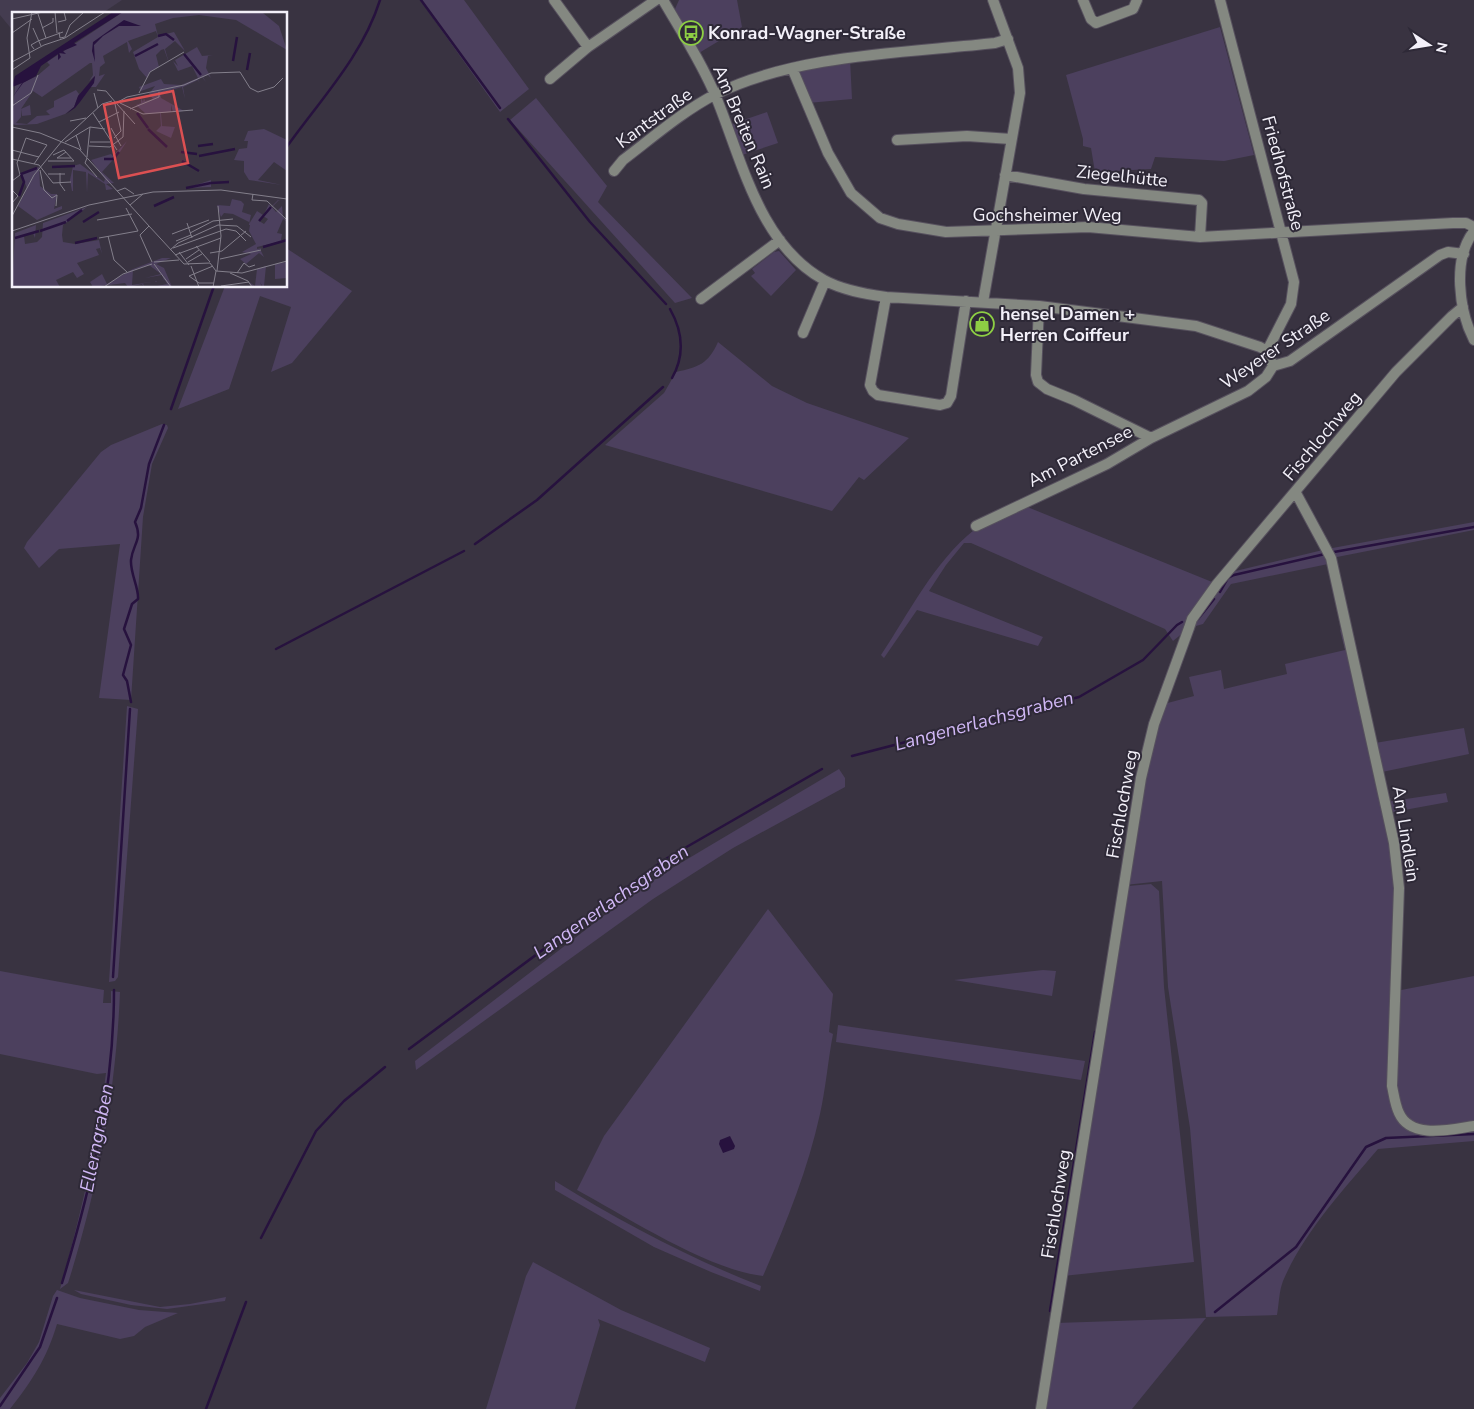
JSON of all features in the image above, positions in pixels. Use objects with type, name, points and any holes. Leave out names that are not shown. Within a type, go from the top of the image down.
[{"type":"street","points":[[554,0],[588,47]]},
{"type":"street","points":[[550,79],[588,47],[656,0]]},
{"type":"street","name":"Am Breiten Rain","points":[[663,0],[715,95],[750,186],[780,240],[808,269],[825,281],[864,294],[886,297],[1038,306],[1196,326],[1244,340],[1267,351]]},
{"type":"street","points":[[984,302],[995,229],[1020,93],[1018,68],[993,0]]},
{"type":"street","points":[[1083,0],[1091,19],[1096,23],[1133,9],[1137,0]]},
{"type":"street","name":"Friedhofstraße","points":[[1220,0],[1294,282],[1294,294],[1267,351]]},
{"type":"street","name":"Kantstraße","points":[[614,171],[623,160],[715,95],[752,79],[812,62],[996,43],[1008,39]]},
{"type":"street","name":"Gochsheimer Weg","points":[[792,68],[828,153],[851,193],[880,218],[920,229],[946,232],[1088,227],[1200,237],[1466,223],[1474,227]]},
{"type":"street","points":[[897,140],[967,136],[1011,139]]},
{"type":"street","name":"Ziegelhütte","points":[[1005,175],[1084,189],[1199,200],[1202,203],[1200,237]]},
{"type":"street","points":[[1474,231],[1464,254],[1461,279],[1467,324],[1474,340]]},
{"type":"street","points":[[700,299],[780,240]]},
{"type":"street","name":"Weyerer Straße","points":[[1151,438],[1248,391],[1266,377],[1273,366],[1290,360],[1440,255],[1448,252],[1464,254]]},
{"type":"street","points":[[803,333],[825,281]]},
{"type":"street","points":[[886,297],[870,385],[873,391],[878,395],[940,405],[947,403],[951,396],[966,301]]},
{"type":"street","name":"Am Partensee","points":[[1038,306],[1036,375],[1038,382],[1046,389],[1074,400],[1151,438]]},
{"type":"street","name":"Fischlochweg","points":[[1041,1409],[1141,778],[1154,724],[1192,619],[1217,584],[1296,493],[1396,372],[1452,316],[1464,307]]},
{"type":"street","points":[[1267,351],[1273,366]]},
{"type":"street","name":"Am Partensee","points":[[976,526],[1108,464],[1151,438]]},
{"type":"street","name":"Am Lindlein","points":[[1296,493],[1331,558],[1394,843],[1399,888],[1392,1086],[1399,1114],[1407,1123],[1421,1130],[1474,1126]]},
{"type":"shaded area","points":[[0,0],[122,0],[104,12],[12,12],[12,30],[0,15]]},
{"type":"shaded area","points":[[420,0],[464,0],[529,89],[500,112]]},
{"type":"shaded area","points":[[679,0],[737,0],[742,27],[699,53],[675,9]]},
{"type":"shaded area","points":[[1220,27],[1254,155],[1224,161],[1155,157],[1151,169],[1095,172],[1091,148],[1083,146],[1083,139],[1066,75]]},
{"type":"shaded area","points":[[850,59],[852,99],[808,103],[793,68]]},
{"type":"shaded area","points":[[536,98],[607,186],[598,202],[692,298],[675,303],[510,120]]},
{"type":"shaded area","points":[[767,112],[778,143],[739,156],[729,125]]},
{"type":"shaded area","points":[[288,249],[352,291],[292,363],[271,372],[291,307],[260,296],[229,389],[178,409],[224,288],[288,288]]},
{"type":"shaded area","points":[[779,251],[796,270],[771,296],[751,276],[755,273],[752,269],[774,252]]},
{"type":"shaded area","points":[[718,342],[772,386],[807,403],[909,438],[864,480],[859,477],[832,511],[605,445],[664,393],[676,372],[702,363],[710,355]]},
{"type":"shaded area","points":[[162,424],[167,425],[168,428],[152,464],[143,517],[131,700],[99,698],[120,544],[59,549],[39,568],[24,548],[101,452],[111,445]]},
{"type":"shaded area","points":[[1020,504],[1217,584],[1227,573],[1327,549],[1474,522],[1474,530],[1332,558],[1333,563],[1231,584],[1203,624],[1189,628],[1173,641],[1165,629],[971,543],[964,543],[946,565],[929,591],[1043,637],[1038,646],[917,610],[884,658],[881,655],[923,589],[947,557],[974,530],[981,531],[976,526]]},
{"type":"shaded area","points":[[1346,627],[1375,743],[1464,728],[1469,754],[1382,772],[1386,802],[1446,793],[1448,802],[1388,813],[1394,843],[1396,991],[1474,976],[1474,1141],[1378,1149],[1339,1195],[1302,1245],[1283,1281],[1277,1315],[1206,1317],[1190,1128],[1168,987],[1162,881],[1125,885],[1160,705],[1194,696],[1189,677],[1221,670],[1224,689],[1287,674],[1285,664],[1345,650],[1340,630]]},
{"type":"shaded area","points":[[127,706],[138,709],[118,977],[115,981],[109,982]]},
{"type":"shaded area","points":[[839,769],[845,778],[845,787],[733,848],[653,899],[416,1070],[415,1061],[623,901],[669,870]]},
{"type":"shaded area","points":[[1151,884],[1159,891],[1164,987],[1194,1262],[1063,1276],[1128,886]]},
{"type":"shaded area","points":[[768,909],[833,994],[829,1032],[833,1034],[815,1135],[803,1176],[763,1276],[741,1272],[693,1253],[577,1190],[604,1136]]},
{"type":"shaded area","points":[[1043,970],[1056,971],[1052,996],[954,980]]},
{"type":"shaded area","points":[[0,971],[104,990],[103,1003],[111,1003],[111,991],[120,992],[110,1103],[97,1176],[68,1283],[60,1289],[87,1182],[98,1128],[106,1073],[97,1074],[0,1054]]},
{"type":"shaded area","points":[[838,1025],[1085,1061],[1081,1080],[836,1042]]},
{"type":"shaded area","points":[[730,1136],[735,1146],[734,1149],[723,1153],[719,1144],[720,1140]]},
{"type":"shaded area","points":[[555,1181],[605,1211],[656,1238],[708,1264],[761,1286],[760,1291],[654,1247],[555,1190]]},
{"type":"shaded area","points":[[533,1262],[621,1310],[710,1348],[705,1362],[598,1319],[600,1325],[575,1409],[486,1409],[526,1276]]},
{"type":"shaded area","points":[[57,1290],[80,1298],[139,1310],[178,1313],[145,1327],[134,1336],[120,1339],[57,1324],[49,1348],[32,1379],[10,1409],[0,1409],[0,1398],[27,1363],[39,1342],[53,1296]]},
{"type":"shaded area","points":[[74,1290],[160,1307],[190,1304],[226,1297],[225,1301],[167,1309],[131,1305],[81,1294]]},
{"type":"shaded area","points":[[1206,1318],[1132,1409],[1045,1409],[1056,1323]]},
{"type":"waterway","name":"Ellerngraben","points":[[288,145],[351,59],[372,21],[380,0]]},
{"type":"waterway","points":[[421,0],[500,108]]},
{"type":"waterway","points":[[508,119],[590,222],[666,304]]},
{"type":"waterway","name":"Ellerngraben","points":[[171,409],[213,288]]},
{"type":"waterway","points":[[670,309],[678,326],[681,344],[679,361],[672,378]]},
{"type":"waterway","points":[[475,544],[537,500],[663,387]]},
{"type":"waterway","name":"Ellerngraben","points":[[131,702],[127,681],[123,675],[131,645],[124,629],[132,604],[138,599],[131,565],[132,554],[138,537],[135,522],[141,508],[149,464],[164,425]]},
{"type":"waterway","name":"Langenerlachsgraben","points":[[1334,552],[1474,527]]},
{"type":"waterway","points":[[276,649],[464,551]]},
{"type":"waterway","name":"Langenerlachsgraben","points":[[1220,592],[1228,578],[1234,575],[1325,554]]},
{"type":"waterway","name":"Langenerlachsgraben","points":[[1198,619],[1214,599]]},
{"type":"waterway","name":"Langenerlachsgraben","points":[[852,756],[1079,697],[1143,660],[1182,622]]},
{"type":"waterway","name":"Ellerngraben","points":[[113,977],[130,709]]},
{"type":"waterway","name":"Langenerlachsgraben","points":[[409,1049],[664,860],[822,769]]},
{"type":"waterway","name":"Ellerngraben","points":[[62,1283],[73,1247],[99,1139],[110,1065],[114,990]]},
{"type":"waterway","points":[[1050,1311],[1095,1032]]},
{"type":"waterway","name":"Langenerlachsgraben","points":[[261,1238],[316,1131],[344,1101],[385,1067]]},
{"type":"waterway","points":[[1215,1312],[1296,1247],[1366,1147],[1386,1138],[1474,1134]]},
{"type":"waterway","name":"Ellerngraben","points":[[0,1406],[40,1347],[57,1298]]},
{"type":"waterway","name":"Langenerlachsgraben","points":[[206,1409],[246,1302]]},
{"type":"place","name":"Konrad-Wagner-Straße","points":[[691,33]]},
{"type":"place","name":"hensel Damen + Herren Coiffeur","points":[[982,324]]}]
